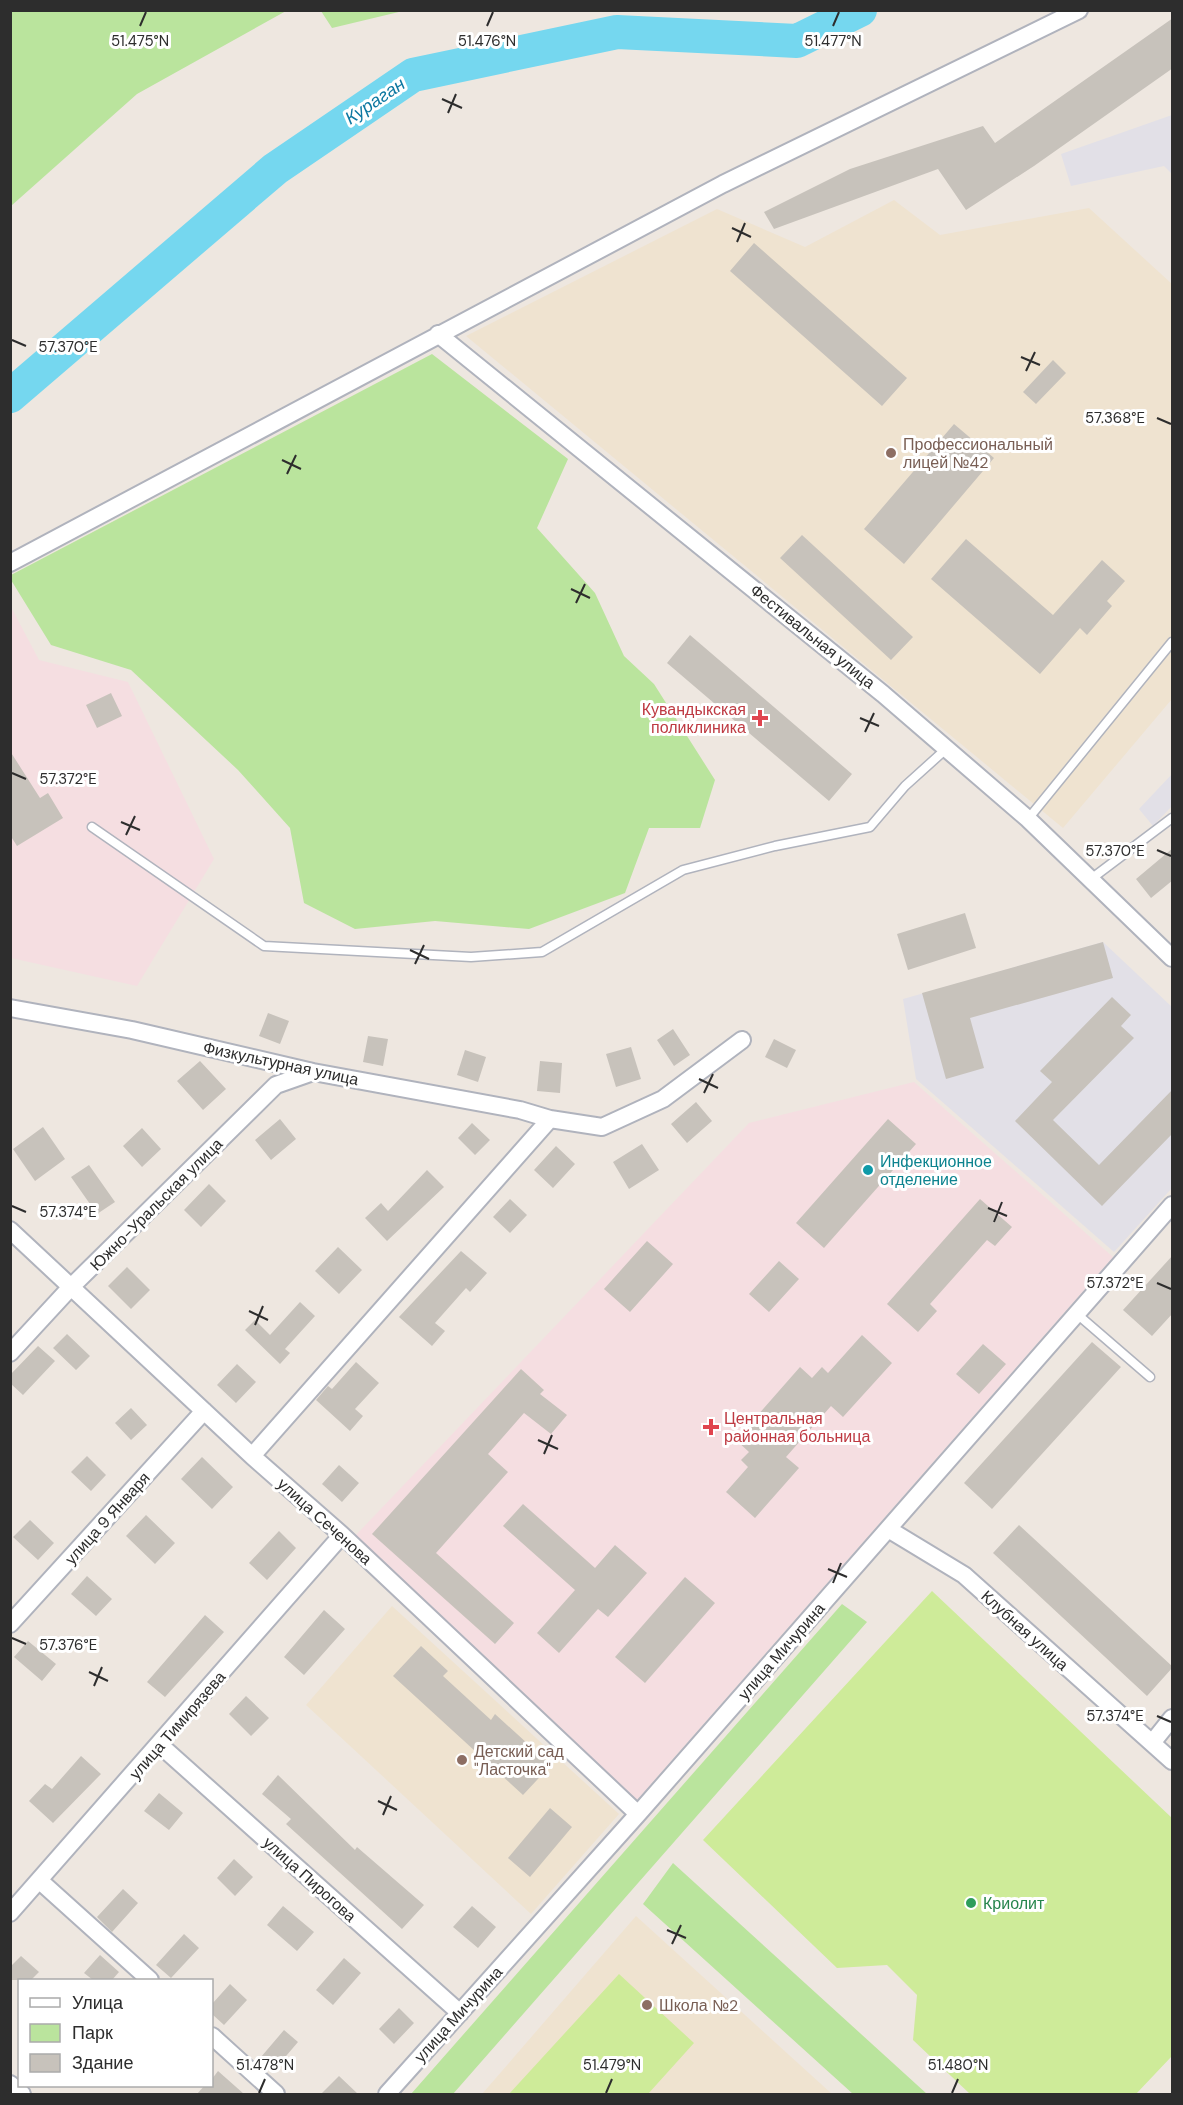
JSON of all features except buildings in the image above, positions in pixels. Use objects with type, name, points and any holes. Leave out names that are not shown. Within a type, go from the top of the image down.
[{"type":"street","points":[[10,563],[723,184],[1078,10]]},
{"type":"street","name":"Фестивальная улица","points":[[438,334],[745,580],[946,749],[1028,819],[1173,958]]},
{"type":"street","name":"Физкультурная улица","points":[[10,1008],[132,1030],[313,1072],[520,1110],[550,1119],[602,1126],[663,1099],[742,1040]]},
{"type":"street","name":"Южно-Уральская улица","points":[[10,1353],[70,1288],[276,1085],[313,1072]]},
{"type":"street","points":[[252,1456],[550,1119]]},
{"type":"street","name":"улица Мичурина","points":[[387,2094],[638,1814],[1173,1205]]},
{"type":"street","name":"улица Сеченова","points":[[10,1230],[252,1456],[342,1535],[638,1814]]},
{"type":"street","name":"улица 9 Января","points":[[10,1624],[204,1411]]},
{"type":"street","name":"Клубная улица","points":[[888,1529],[963,1575],[1173,1761]]},
{"type":"street","name":"улица Тимирязева","points":[[10,1913],[160,1745],[342,1535]]},
{"type":"street","points":[[1152,1743],[1173,1718]]},
{"type":"street","name":"улица Пирогова","points":[[160,1745],[460,2013]]},
{"type":"street","points":[[40,1881],[149,1979]]},
{"type":"street","points":[[213,2037],[276,2094]]},
{"type":"street","points":[[10,2084],[22,2094]]},
{"type":"lane","points":[[1028,819],[1173,642]]},
{"type":"lane","points":[[92,827],[264,946],[471,957],[542,952],[683,870],[775,846],[870,827],[905,786],[946,749]]},
{"type":"lane","points":[[1091,879],[1173,818]]},
{"type":"lane","points":[[1077,1314],[1150,1377]]},
{"type":"shaded area","points":[[1172,115],[1172,174],[1164,166],[1071,186],[1061,154]]},
{"type":"shaded area","name":"Профессиональный лицей №42","points":[[894,200],[940,235],[1089,208],[1172,284],[1172,699],[1063,828],[466,336],[717,209],[805,247]]},
{"type":"shaded area","points":[[10,605],[39,660],[128,682],[214,859],[137,986],[11,958]]},
{"type":"shaded area","points":[[1172,774],[1172,806],[1153,826],[1139,809]]},
{"type":"shaded area","points":[[1103,942],[1172,1007],[1172,1188],[1114,1252],[916,1079],[903,999]]},
{"type":"shaded area","name":"Центральная районная больница","points":[[914,1082],[1113,1257],[636,1801],[355,1536],[749,1123]]},
{"type":"shaded area","name":"Детский сад \"Ласточка\"","points":[[392,1606],[619,1814],[531,1914],[306,1705]]},
{"type":"shaded area","name":"Школа №2","points":[[636,1916],[832,2094],[482,2094]]},
{"type":"green space","points":[[11,10],[286,11],[137,94],[11,206]]},
{"type":"green space","points":[[321,11],[403,11],[332,28]]},
{"type":"green space","points":[[432,354],[568,459],[537,528],[595,593],[624,656],[654,684],[715,780],[700,828],[649,828],[625,893],[529,929],[435,921],[355,929],[304,903],[290,828],[238,770],[131,670],[51,645],[11,580],[11,575]]},
{"type":"green space","name":"Криолит","points":[[932,1591],[1172,1818],[1172,2056],[1136,2094],[970,2094],[913,2040],[917,1995],[887,1965],[837,1968],[703,1840]]},
{"type":"green space","points":[[842,1604],[867,1622],[453,2094],[411,2094]]},
{"type":"green space","points":[[673,1863],[927,2094],[853,2094],[643,1904]]},
{"type":"green space","points":[[619,1974],[694,2043],[648,2094],[509,2094]]},
{"type":"waterway","name":"Кураган","points":[[10,396],[275,169],[413,75],[617,32],[797,41],[860,10]]},
{"type":"place","name":"Профессиональный лицей №42","points":[[891,453]]},
{"type":"place","name":"Кувандыкская поликлиника","points":[[760,718]]},
{"type":"place","name":"Инфекционное отделение","points":[[868,1170]]},
{"type":"place","name":"Центральная районная больница","points":[[711,1427]]},
{"type":"place","name":"Детский сад \"Ласточка\"","points":[[462,1760]]},
{"type":"place","name":"Криолит","points":[[971,1903]]},
{"type":"place","name":"Школа №2","points":[[647,2005]]}]
